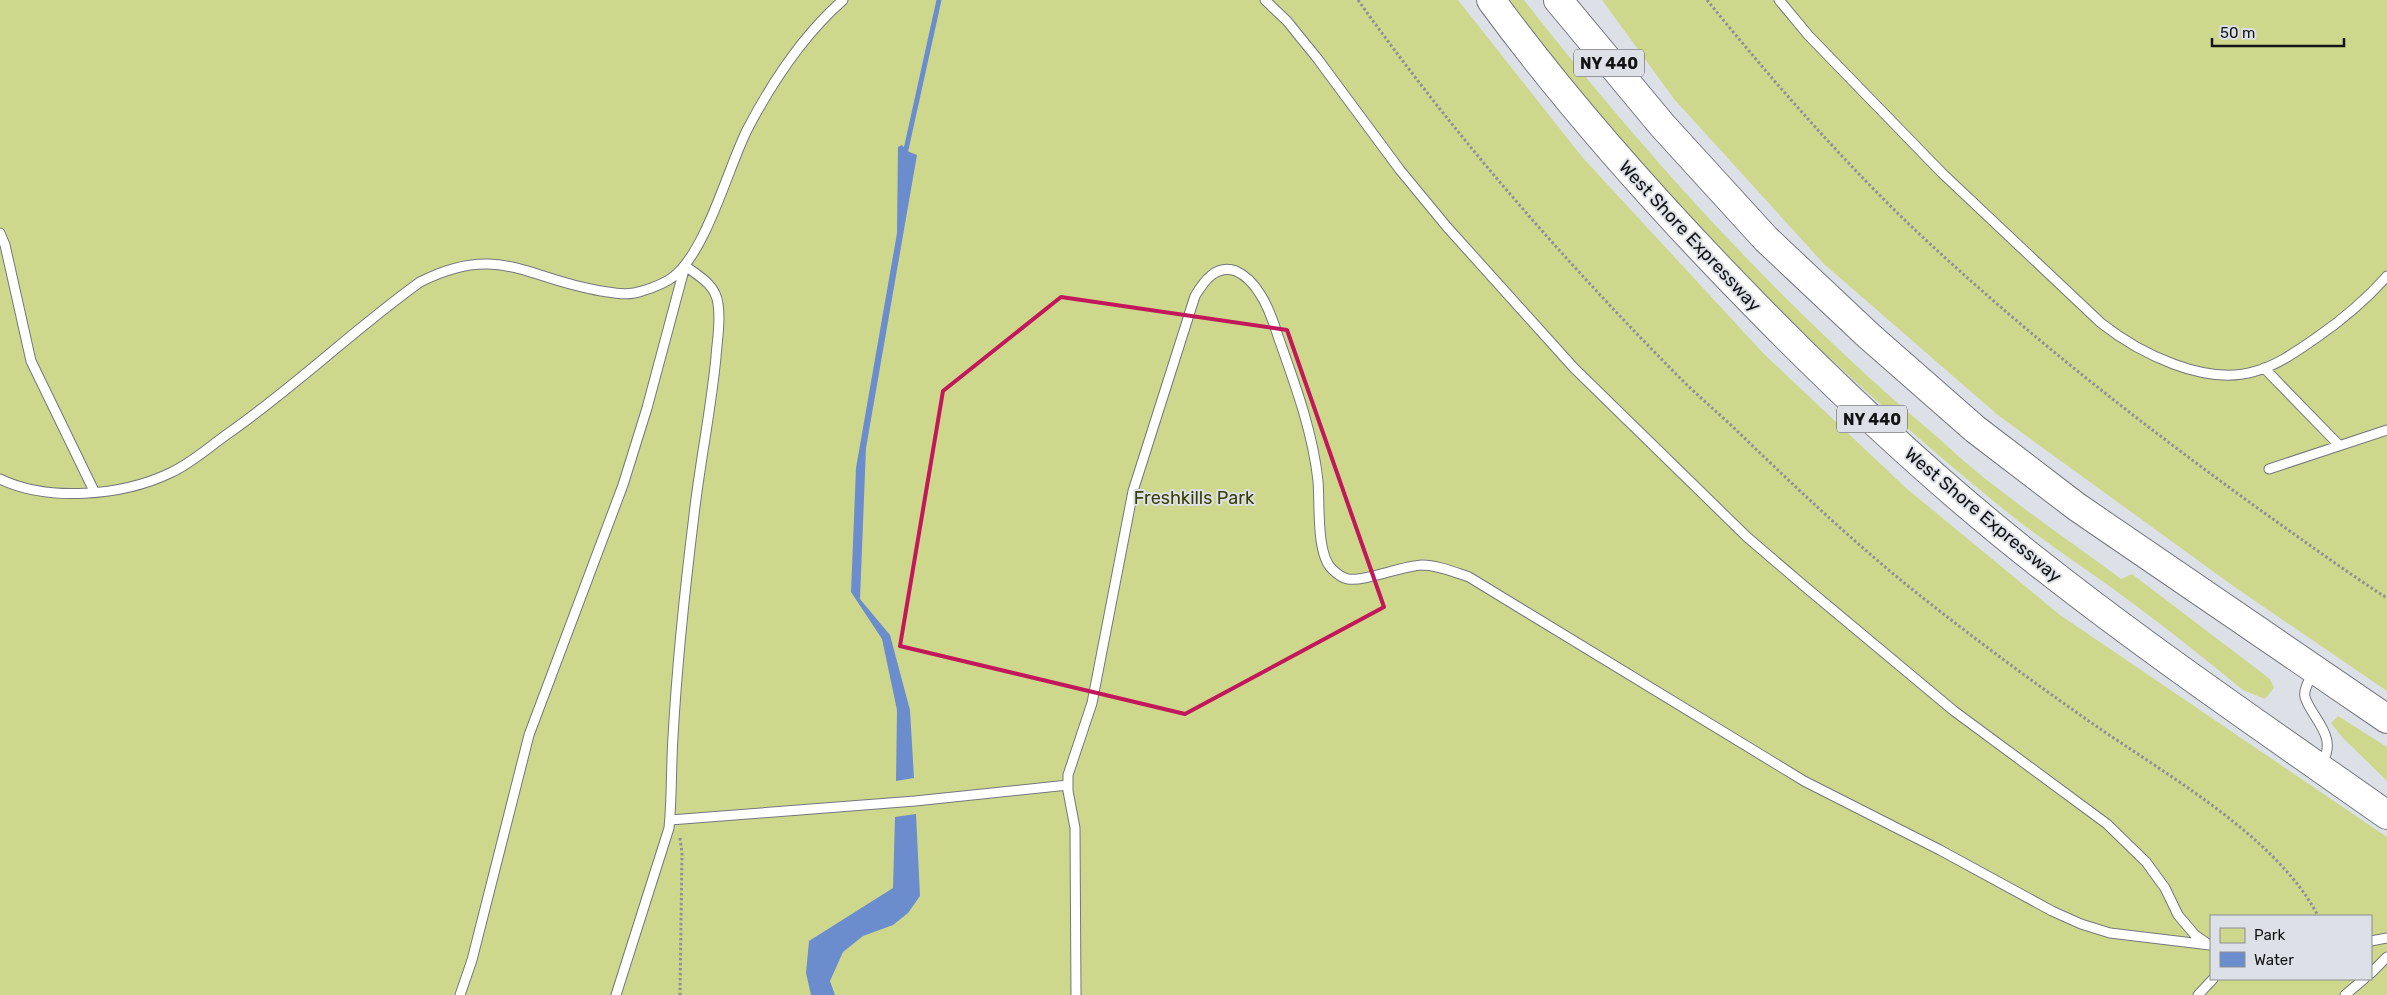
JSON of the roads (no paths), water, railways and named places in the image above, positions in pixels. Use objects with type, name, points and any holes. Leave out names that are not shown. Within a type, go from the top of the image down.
[{"type":"highway","name":"West Shore Expressway","points":[[1491,0],[1519,38],[1618,160],[1719,268],[1819,370],[1928,470],[2042,566],[2147,647],[2387,815]]},
{"type":"highway","name":"NY 440","points":[[1558,0],[1662,125],[1766,239],[1869,336],[1975,430],[2078,507],[2387,719]]},
{"type":"highway","points":[[1576,0],[1662,125]]},
{"type":"lane","points":[[0,479],[35,491],[53,494],[94,491],[154,480],[189,462],[246,422],[398,297],[439,272],[458,266],[476,264],[506,265],[588,289],[620,294],[640,292],[673,277],[684,266],[701,237],[746,132],[766,96],[814,28],[843,0]]},
{"type":"lane","points":[[1265,0],[1287,21],[1317,58],[1400,170],[1447,227],[1574,368],[1748,537],[1803,585],[1954,711],[2107,824],[2146,862],[2166,888],[2178,915],[2195,934],[2210,944]]},
{"type":"lane","points":[[1779,0],[1809,36],[1942,173],[2114,333],[2142,350],[2185,368],[2210,373],[2236,375],[2264,368],[2281,361],[2342,320],[2387,276]]},
{"type":"lane","points":[[0,233],[5,245],[31,361],[94,491]]},
{"type":"lane","points":[[616,995],[670,820],[673,735],[683,616],[719,317],[718,302],[714,290],[684,266]]},
{"type":"lane","points":[[460,995],[472,960],[529,735],[623,484],[647,408],[684,266]]},
{"type":"lane","points":[[1076,995],[1075,828],[1068,775],[1092,703],[1122,539],[1133,491],[1152,427],[1195,296],[1204,282],[1214,272],[1223,270],[1233,270],[1244,275],[1262,295],[1289,366],[1312,448],[1318,480],[1322,549],[1330,568],[1338,575],[1347,579],[1357,579],[1394,569],[1423,565],[1447,569],[1469,577],[1804,782],[1940,850],[2052,911],[2081,924],[2110,933],[2210,945]]},
{"type":"lane","points":[[2264,368],[2338,444]]},
{"type":"lane","points":[[2269,469],[2338,444],[2387,430]]},
{"type":"lane","points":[[2314,669],[2305,690],[2305,697],[2323,728],[2327,744],[2324,761],[2319,767]]},
{"type":"lane","points":[[670,820],[915,801],[1068,786]]},
{"type":"lane","points":[[2372,941],[2387,938]]},
{"type":"lane","points":[[2372,972],[2387,958]]},
{"type":"lane","points":[[2198,995],[2212,980]]},
{"type":"lane","points":[[2346,995],[2363,980]]},
{"type":"water","points":[[902,145],[907,151],[917,155],[866,448],[860,599],[890,635],[910,710],[914,778],[896,781],[897,710],[882,639],[851,592],[856,468],[897,233],[898,147]]},
{"type":"water","points":[[916,814],[920,896],[908,913],[893,925],[863,936],[843,952],[830,981],[835,995],[811,995],[806,973],[809,941],[893,888],[895,817]]},
{"type":"waterway","points":[[905,154],[939,0]]},
{"type":"park label","name":"Freshkills Park","points":[[1194,498]]}]
